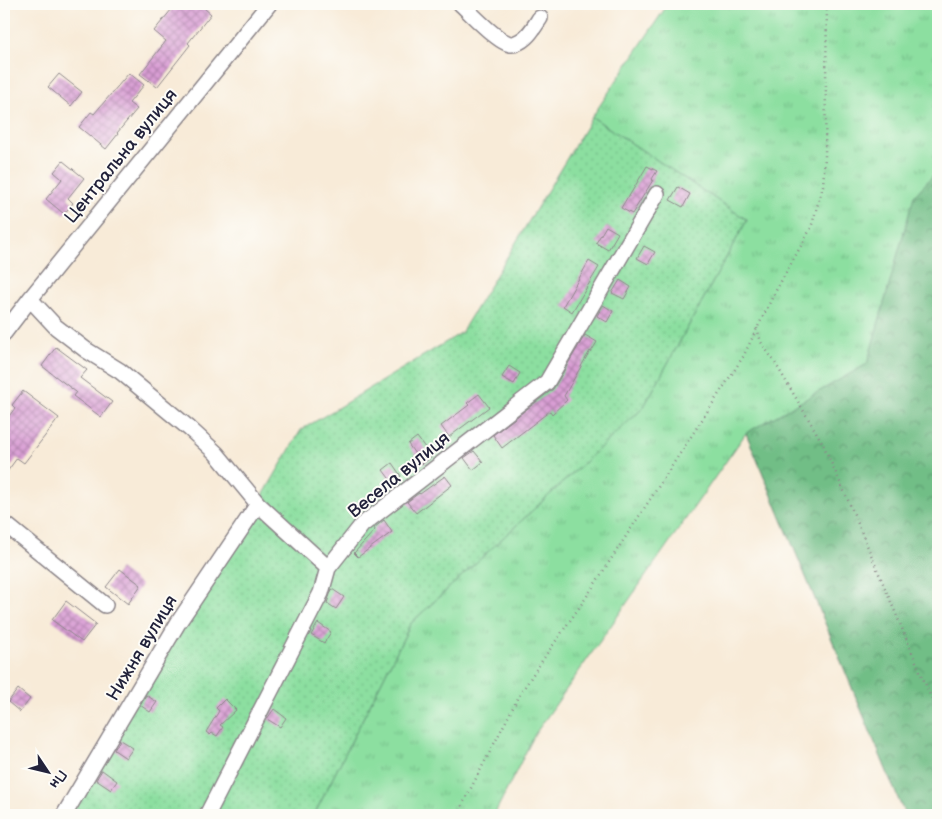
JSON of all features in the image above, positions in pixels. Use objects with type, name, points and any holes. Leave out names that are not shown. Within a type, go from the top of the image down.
[{"type":"street","name":"Центральна вулиця","points":[[4,333],[269,4]]},
{"type":"street","points":[[461,4],[495,35],[511,44],[517,43],[525,37],[540,18]]},
{"type":"street","name":"Весела вулиця","points":[[206,815],[320,593],[328,568],[362,525],[547,382],[656,194]]},
{"type":"street","points":[[30,299],[56,327],[86,350],[120,371],[190,429],[216,453],[258,504],[328,568]]},
{"type":"street","name":"Нижня вулиця","points":[[64,815],[178,623],[258,504]]},
{"type":"street","points":[[4,523],[105,605]]},
{"type":"path","points":[[457,815],[519,696],[585,599],[743,357],[774,294],[811,228],[823,186],[827,4]]},
{"type":"path","points":[[757,328],[761,342],[822,442],[938,714]]},
{"type":"green space","points":[[668,4],[938,4],[938,815],[905,815],[746,433],[535,734],[494,815],[314,815],[411,623],[643,408],[747,220],[592,117]]},
{"type":"green space","points":[[592,117],[747,220],[643,408],[411,623],[314,815],[64,815],[258,504],[301,430],[461,333]]},
{"type":"green space","points":[[938,170],[938,815],[905,815],[746,433],[867,364],[914,196]]},
{"type":"building","points":[[176,4],[199,4],[211,14],[188,43],[190,45],[157,87],[140,74],[166,41],[154,31]]},
{"type":"building","points":[[129,73],[144,85],[129,103],[137,109],[106,149],[79,127],[91,112],[94,114]]},
{"type":"building","points":[[59,74],[82,92],[71,106],[48,87]]},
{"type":"building","points":[[63,161],[84,178],[68,198],[73,203],[64,214],[46,199],[62,179],[54,172]]},
{"type":"building","points":[[647,166],[657,171],[632,214],[621,208]]},
{"type":"building","points":[[678,187],[690,194],[683,207],[670,200]]},
{"type":"building","points":[[606,226],[618,233],[608,250],[596,243]]},
{"type":"building","points":[[644,246],[655,252],[648,264],[637,258]]},
{"type":"building","points":[[589,261],[599,267],[572,312],[563,306]]},
{"type":"building","points":[[620,280],[631,287],[624,299],[612,293]]},
{"type":"building","points":[[603,305],[613,311],[607,322],[597,316]]},
{"type":"building","points":[[585,335],[597,342],[564,396],[567,400],[552,414],[550,411],[502,448],[493,435],[553,389]]},
{"type":"building","points":[[56,347],[87,370],[80,378],[112,402],[101,417],[73,396],[76,392],[42,366]]},
{"type":"building","points":[[509,366],[520,373],[514,384],[502,377]]},
{"type":"building","points":[[23,391],[59,418],[24,463],[17,458],[4,476],[4,423],[15,408],[12,405]]},
{"type":"building","points":[[479,394],[489,407],[449,437],[441,426],[469,405],[467,403]]},
{"type":"building","points":[[417,437],[432,457],[422,464],[408,444]]},
{"type":"building","points":[[474,451],[483,462],[473,470],[464,458]]},
{"type":"building","points":[[392,463],[401,476],[392,482],[383,470]]},
{"type":"building","points":[[445,476],[452,485],[416,513],[407,502]]},
{"type":"building","points":[[384,520],[392,532],[358,557],[354,553],[375,530],[374,528]]},
{"type":"building","points":[[120,569],[141,585],[128,604],[106,587]]},
{"type":"building","points":[[332,589],[344,597],[336,609],[327,603]]},
{"type":"building","points":[[66,601],[96,624],[82,642],[52,620]]},
{"type":"building","points":[[318,623],[331,632],[324,643],[311,635]]},
{"type":"building","points":[[18,689],[30,699],[20,712],[8,702]]},
{"type":"building","points":[[146,695],[157,702],[150,712],[140,705]]},
{"type":"building","points":[[225,699],[236,710],[220,725],[223,727],[217,736],[212,733],[210,735],[206,732],[219,711],[216,708]]},
{"type":"building","points":[[274,709],[286,718],[280,727],[267,719]]},
{"type":"building","points":[[120,740],[133,748],[126,758],[114,750]]},
{"type":"building","points":[[102,770],[117,781],[111,790],[96,780]]}]
